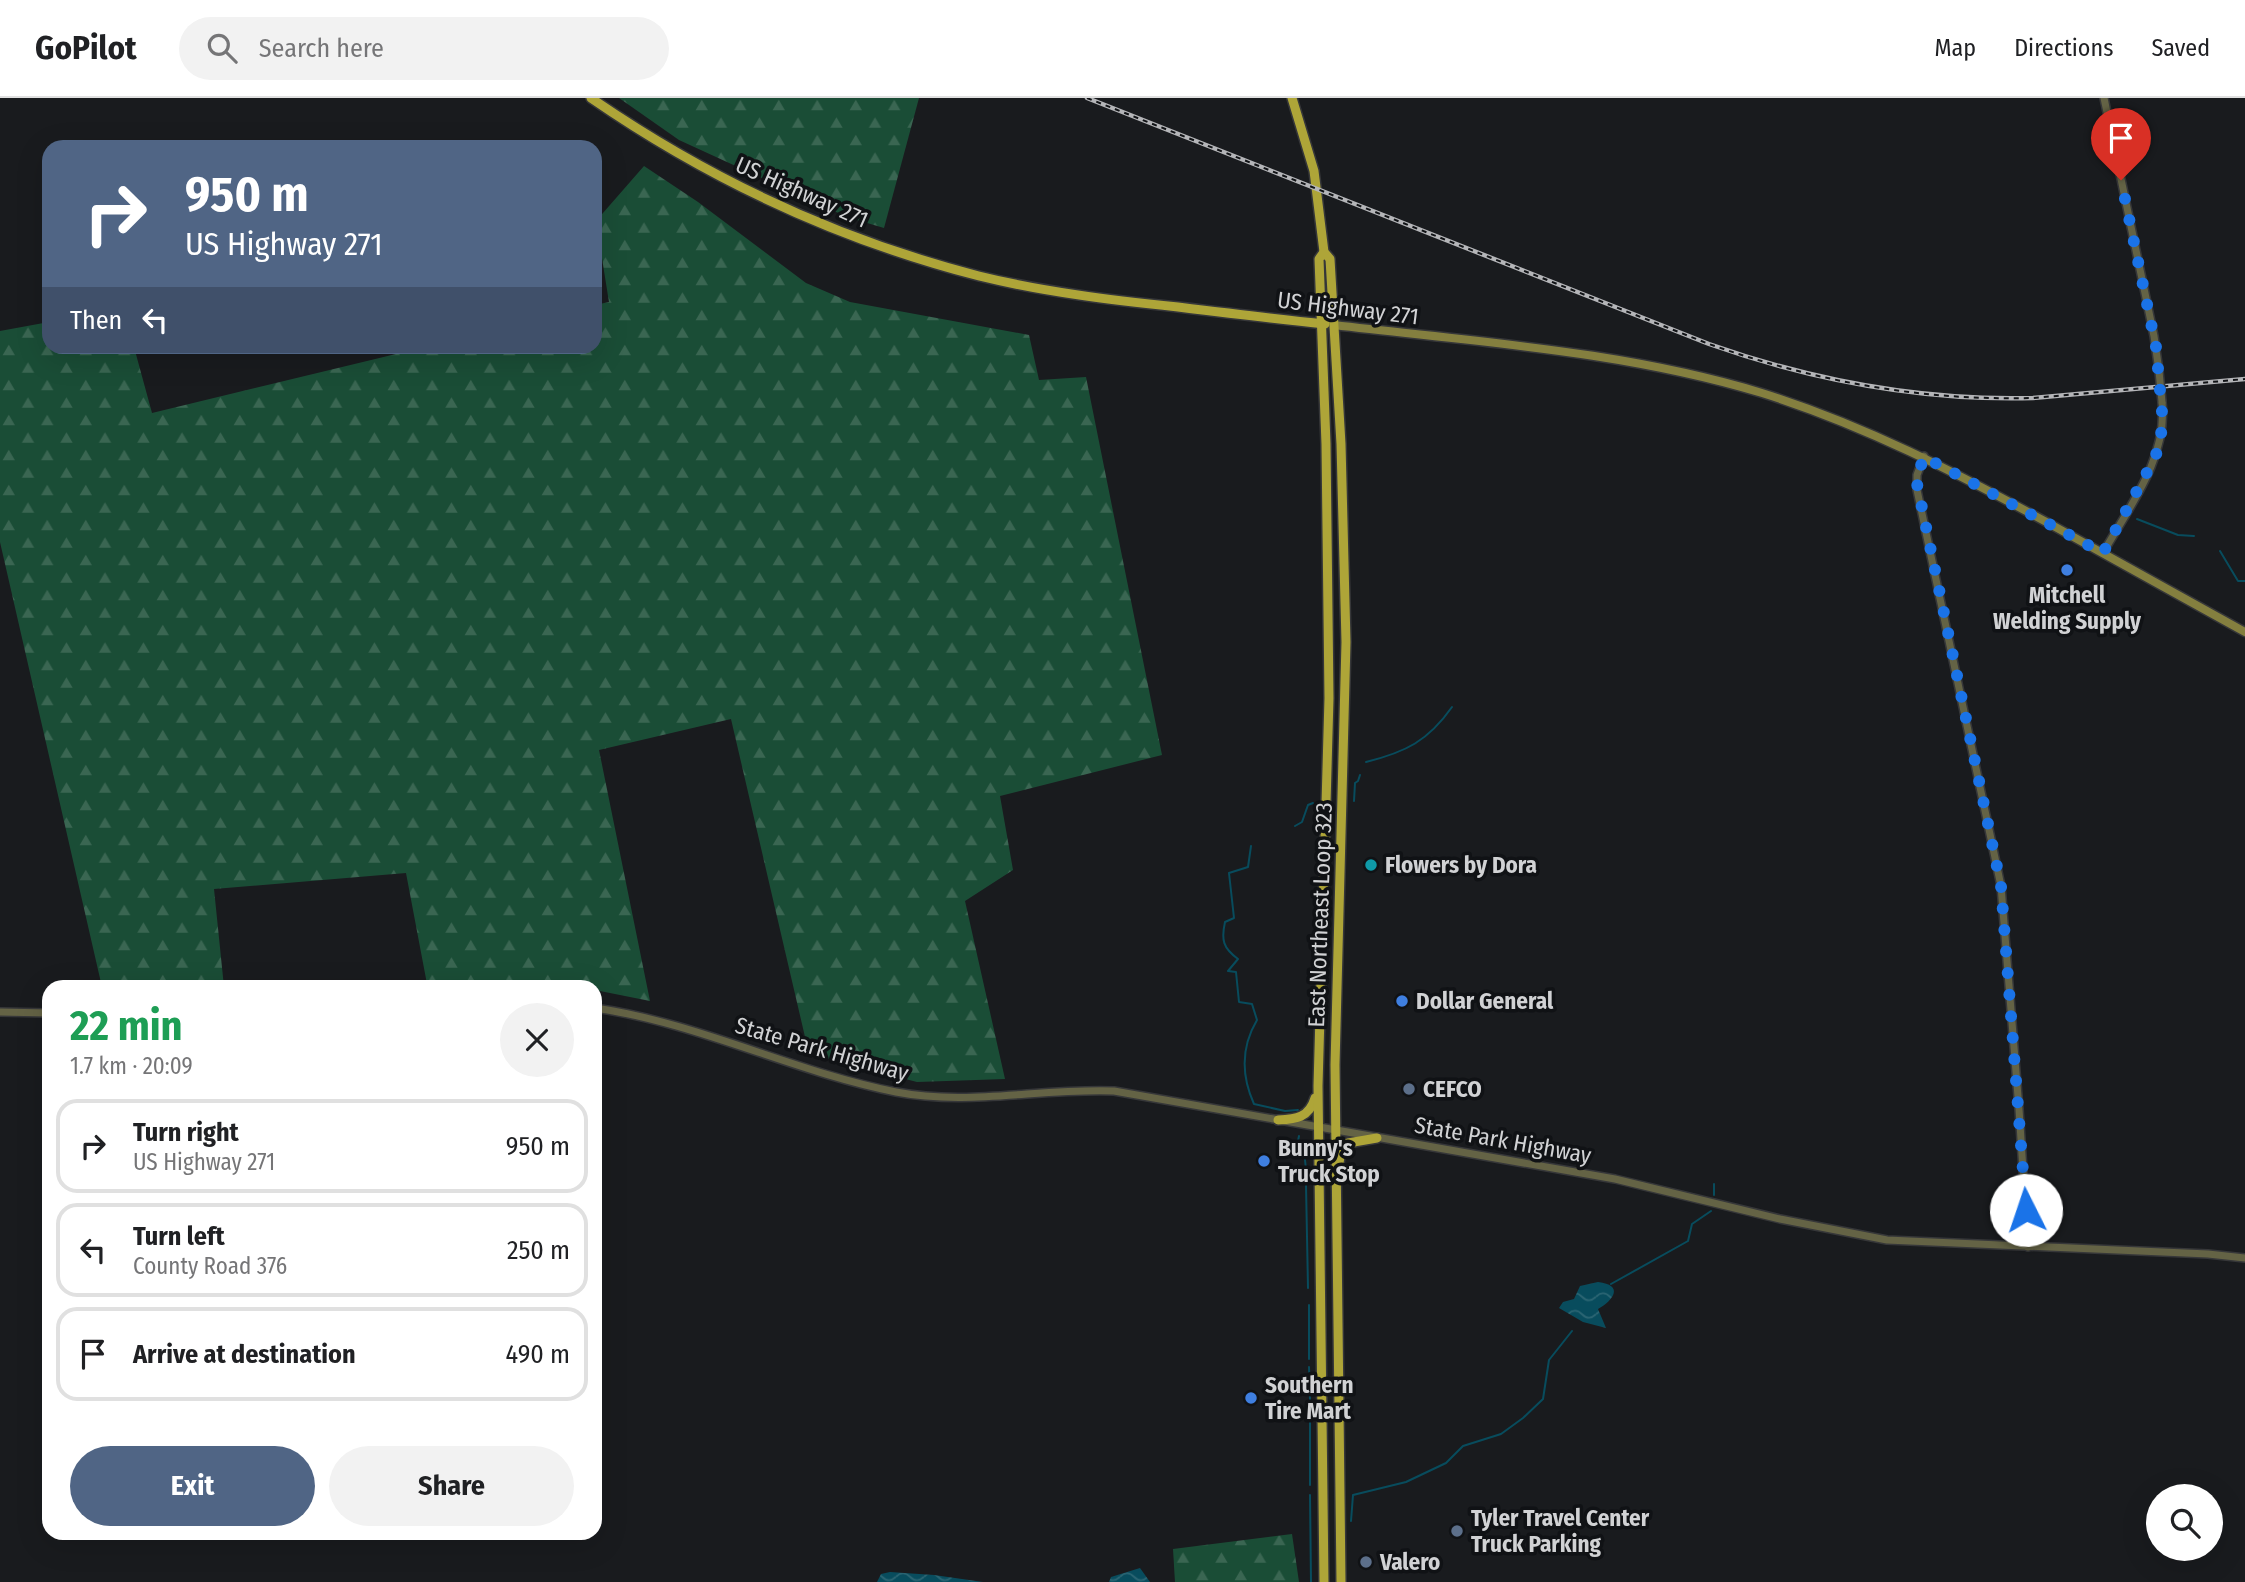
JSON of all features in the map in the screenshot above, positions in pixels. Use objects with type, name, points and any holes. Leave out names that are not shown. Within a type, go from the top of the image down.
[{"type":"highway","name":"US Highway 271","points":[[591,98],[652,139],[741,188],[829,228],[914,258],[981,276],[1073,294],[1334,325]]},
{"type":"highway","name":"East Northeast Loop 323","points":[[1293,98],[1314,172],[1325,252],[1330,259],[1345,536],[1346,698],[1334,1130],[1340,1582]]},
{"type":"highway","name":"East Northeast Loop 323","points":[[1324,1582],[1318,1086],[1329,698],[1326,444],[1319,259],[1325,252]]},
{"type":"highway","points":[[1326,444],[1341,444]]},
{"type":"highway","points":[[1328,536],[1345,536]]},
{"type":"highway","points":[[1329,698],[1346,698]]},
{"type":"highway","points":[[1326,823],[1343,824]]},
{"type":"highway","points":[[1320,1001],[1336,1002]]},
{"type":"highway","points":[[1278,1120],[1296,1119],[1306,1114],[1312,1106],[1318,1086]]},
{"type":"highway","points":[[1335,1182],[1340,1153],[1345,1144],[1354,1140],[1377,1138]]},
{"type":"highway","points":[[1320,1249],[1336,1250]]},
{"type":"highway","points":[[1322,1407],[1338,1407]]},
{"type":"highway","points":[[1323,1530],[1340,1530]]},
{"type":"main road","points":[[2103,553],[2155,458],[2162,433],[2162,402],[2154,336],[2104,98]]},
{"type":"main road","name":"US Highway 271","points":[[1334,325],[1589,356],[1690,374],[1759,392],[1819,412],[1924,457],[2245,632]]},
{"type":"main road","points":[[1924,457],[1917,475],[1917,491],[2001,886],[2028,1247]]},
{"type":"main road","name":"State Park Highway","points":[[602,1009],[665,1022],[842,1078],[896,1092],[963,1098],[1067,1091],[1114,1091],[1615,1179],[1780,1219],[1887,1240],[2208,1254],[2245,1258]]},
{"type":"main road","points":[[0,1012],[42,1013]]},
{"type":"green space","points":[[619,98],[919,98],[884,228],[847,217],[679,140]]},
{"type":"green space","points":[[644,166],[698,202],[806,283],[850,302],[1029,335],[1039,380],[1086,377],[1162,755],[1000,796],[1013,870],[965,901],[1005,1079],[917,1082],[809,1054],[731,719],[599,750],[650,1001],[602,991],[602,980],[426,980],[406,873],[214,889],[223,980],[100,980],[0,542],[0,331],[42,323],[42,354],[136,354],[152,413],[396,354],[602,354],[602,304],[609,302],[602,258],[602,214]]},
{"type":"green space","points":[[1292,1534],[1299,1582],[1175,1582],[1173,1549]]},
{"type":"water","points":[[1598,1282],[1614,1289],[1612,1297],[1598,1309],[1606,1328],[1583,1322],[1559,1308],[1563,1302],[1574,1299],[1580,1286]]},
{"type":"water","points":[[1140,1568],[1150,1582],[1109,1582],[1111,1577]]},
{"type":"water","points":[[890,1572],[983,1582],[877,1582],[881,1574]]},
{"type":"waterway","points":[[2137,519],[2178,535],[2194,536]]},
{"type":"waterway","points":[[2220,551],[2238,581],[2245,581]]},
{"type":"waterway","points":[[1366,762],[1415,744],[1434,729],[1452,707]]},
{"type":"waterway","points":[[1354,801],[1355,783],[1360,775]]},
{"type":"waterway","points":[[1295,826],[1302,822],[1308,805],[1313,803]]},
{"type":"waterway","points":[[1251,846],[1248,867],[1229,873],[1234,918],[1225,922],[1223,934],[1226,947],[1238,959],[1228,971],[1236,972],[1239,1002],[1252,1004],[1257,1020],[1248,1040],[1245,1072],[1254,1104],[1285,1111],[1298,1110]]},
{"type":"waterway","points":[[1299,1136],[1306,1169]]},
{"type":"waterway","points":[[1714,1184],[1714,1195]]},
{"type":"waterway","points":[[1306,1185],[1308,1288]]},
{"type":"waterway","points":[[1611,1284],[1688,1241],[1692,1224],[1711,1211]]},
{"type":"waterway","points":[[1309,1305],[1309,1359]]},
{"type":"waterway","points":[[1351,1521],[1353,1495],[1406,1482],[1446,1463],[1463,1446],[1501,1434],[1523,1418],[1543,1399],[1549,1360],[1572,1331]]},
{"type":"waterway","points":[[1309,1367],[1310,1400]]},
{"type":"waterway","points":[[1310,1421],[1310,1485]]},
{"type":"waterway","points":[[1310,1495],[1311,1582]]},
{"type":"railway","points":[[1087,98],[1709,344],[1828,378],[1909,392],[1991,398],[2033,398],[2245,379]]},
{"type":"place","name":"Mitchell Welding Supply","points":[[2067,570]]},
{"type":"place","name":"Flowers by Dora","points":[[1371,865]]},
{"type":"place","name":"Dollar General","points":[[1402,1001]]},
{"type":"place","name":"CEFCO","points":[[1409,1089]]},
{"type":"place","name":"Bunny's Truck Stop","points":[[1264,1161]]},
{"type":"place","name":"Southern Tire Mart","points":[[1251,1398]]},
{"type":"place","name":"Tyler Travel Center Truck Parking","points":[[1457,1531]]},
{"type":"place","name":"Valero","points":[[1366,1562]]},
{"type":"route","points":[[2026,1210],[2001,886],[1916,479],[1924,457],[2103,553],[2158,450],[2163,423],[2158,358],[2121,180]]}]
